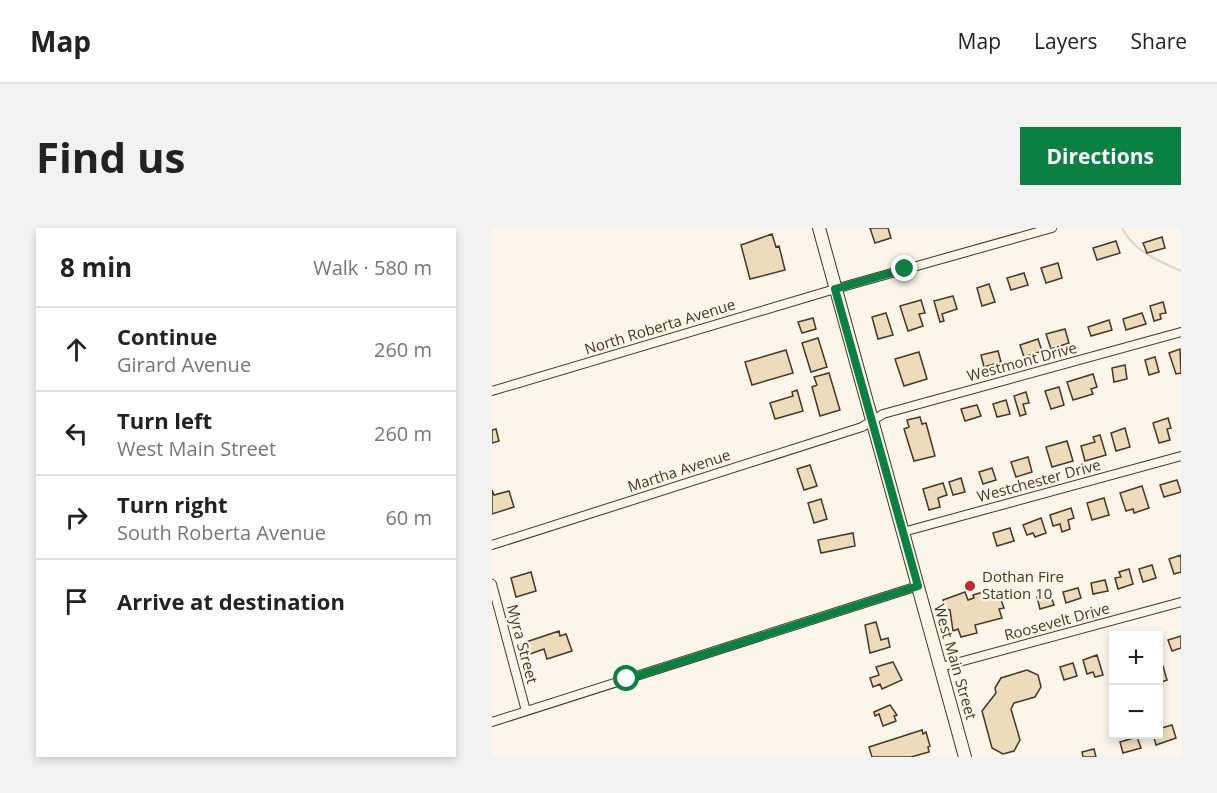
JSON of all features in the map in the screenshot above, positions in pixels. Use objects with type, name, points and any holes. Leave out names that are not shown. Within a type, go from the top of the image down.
[{"type":"main road","name":"West Main Street","points":[[819,228],[965,757]]},
{"type":"street","name":"North Roberta Avenue","points":[[492,391],[835,289],[1052,228]]},
{"type":"street","name":"Westmont Drive","points":[[872,421],[883,414],[1181,332]]},
{"type":"street","name":"Martha Avenue","points":[[492,545],[862,427],[872,421]]},
{"type":"street","name":"Westchester Drive","points":[[903,532],[1181,456]]},
{"type":"street","name":"Myra Street","points":[[492,585],[526,711]]},
{"type":"street","points":[[492,722],[918,586]]},
{"type":"street","name":"Roosevelt Drive","points":[[941,668],[1181,602]]},
{"type":"building","points":[[870,228],[888,228],[891,238],[875,243]]},
{"type":"building","points":[[772,234],[776,247],[779,246],[785,270],[750,279],[741,245]]},
{"type":"building","points":[[1162,237],[1165,248],[1147,253],[1143,243]]},
{"type":"building","points":[[1116,241],[1120,253],[1097,260],[1093,248]]},
{"type":"building","points":[[1058,263],[1062,278],[1046,283],[1041,268]]},
{"type":"building","points":[[1024,273],[1028,285],[1011,290],[1007,278]]},
{"type":"building","points":[[989,284],[995,302],[982,306],[977,288]]},
{"type":"building","points":[[953,296],[957,309],[942,314],[944,321],[940,322],[934,301]]},
{"type":"building","points":[[921,300],[925,313],[919,314],[923,326],[908,331],[900,306]]},
{"type":"building","points":[[1163,302],[1166,313],[1160,314],[1161,319],[1154,321],[1150,306]]},
{"type":"building","points":[[886,313],[893,335],[878,339],[872,317]]},
{"type":"building","points":[[1142,313],[1146,324],[1126,330],[1123,319]]},
{"type":"building","points":[[813,318],[816,329],[802,333],[798,322]]},
{"type":"building","points":[[1109,320],[1112,330],[1091,336],[1088,327]]},
{"type":"building","points":[[1065,329],[1069,343],[1051,349],[1046,334]]},
{"type":"building","points":[[818,338],[827,367],[811,372],[802,343]]},
{"type":"building","points":[[1038,339],[1042,351],[1024,357],[1020,345]]},
{"type":"building","points":[[1180,349],[1181,373],[1176,374],[1169,353]]},
{"type":"building","points":[[786,350],[793,373],[752,385],[745,362]]},
{"type":"building","points":[[998,351],[1001,362],[984,367],[981,355]]},
{"type":"building","points":[[919,352],[927,379],[904,386],[895,359]]},
{"type":"building","points":[[1155,357],[1159,372],[1149,375],[1145,360]]},
{"type":"building","points":[[1125,365],[1127,379],[1114,382],[1112,368]]},
{"type":"building","points":[[829,373],[840,410],[820,416],[812,387],[817,385],[814,377]]},
{"type":"building","points":[[1093,374],[1097,387],[1091,389],[1093,394],[1073,400],[1067,382]]},
{"type":"building","points":[[1059,387],[1064,405],[1051,409],[1045,391]]},
{"type":"building","points":[[797,390],[803,411],[775,419],[770,403],[793,396],[792,392]]},
{"type":"building","points":[[1026,392],[1029,403],[1023,404],[1026,414],[1020,416],[1014,396]]},
{"type":"building","points":[[1006,400],[1010,414],[997,417],[993,404]]},
{"type":"building","points":[[977,405],[981,416],[965,421],[961,409]]},
{"type":"building","points":[[920,417],[922,424],[926,423],[935,456],[914,461],[904,429],[909,427],[907,420]]},
{"type":"building","points":[[1168,418],[1171,428],[1167,429],[1170,440],[1159,443],[1153,423]]},
{"type":"building","points":[[1125,428],[1130,447],[1116,451],[1111,433]]},
{"type":"building","points":[[496,429],[499,441],[492,443],[492,430]]},
{"type":"building","points":[[1100,435],[1106,455],[1085,461],[1081,446],[1095,442],[1093,437]]},
{"type":"building","points":[[1067,441],[1073,461],[1052,467],[1046,447]]},
{"type":"building","points":[[1028,457],[1032,472],[1016,477],[1011,462]]},
{"type":"building","points":[[810,465],[817,486],[804,490],[797,469]]},
{"type":"building","points":[[992,468],[996,480],[983,484],[979,472]]},
{"type":"building","points":[[961,478],[965,492],[953,495],[949,482]]},
{"type":"building","points":[[1177,480],[1181,492],[1164,497],[1160,485]]},
{"type":"building","points":[[943,483],[947,495],[938,498],[940,507],[929,510],[923,489]]},
{"type":"building","points":[[1142,486],[1149,508],[1134,513],[1133,509],[1126,511],[1120,493]]},
{"type":"building","points":[[492,490],[494,495],[509,491],[514,507],[492,514]]},
{"type":"building","points":[[1104,498],[1109,515],[1092,520],[1087,503]]},
{"type":"building","points":[[821,499],[827,519],[814,523],[808,503]]},
{"type":"building","points":[[1071,508],[1074,518],[1068,520],[1070,529],[1062,532],[1060,524],[1053,526],[1050,515]]},
{"type":"building","points":[[1041,518],[1046,533],[1035,537],[1033,533],[1027,535],[1023,525]]},
{"type":"building","points":[[1010,528],[1014,541],[997,546],[993,533]]},
{"type":"building","points":[[853,533],[855,546],[821,553],[818,540]]},
{"type":"building","points":[[1181,555],[1181,572],[1174,574],[1169,559]]},
{"type":"building","points":[[1152,565],[1156,578],[1143,582],[1139,569]]},
{"type":"building","points":[[1129,569],[1133,584],[1118,589],[1115,578],[1121,577],[1119,572]]},
{"type":"building","points":[[531,572],[536,591],[516,597],[511,578]]},
{"type":"building","points":[[1105,580],[1108,591],[1093,594],[1091,583]]},
{"type":"building","points":[[1078,588],[1081,598],[1066,603],[1063,592]]},
{"type":"building","points":[[993,589],[996,599],[1000,597],[1004,608],[999,609],[1002,618],[975,625],[977,633],[961,637],[958,629],[953,631],[950,610],[945,608],[943,600],[965,592],[968,600],[974,598],[973,595]]},
{"type":"building","points":[[1050,593],[1054,605],[1040,609],[1037,597]]},
{"type":"building","points":[[876,622],[881,640],[888,638],[890,647],[870,653],[865,625]]},
{"type":"building","points":[[559,631],[560,636],[566,634],[572,651],[547,659],[544,649],[530,654],[526,642]]},
{"type":"building","points":[[1181,636],[1181,648],[1172,651],[1168,640]]},
{"type":"building","points":[[1097,655],[1103,675],[1095,677],[1093,672],[1087,674],[1083,660]]},
{"type":"building","points":[[893,662],[902,680],[882,689],[880,684],[873,687],[870,678],[879,675],[876,667]]},
{"type":"building","points":[[1073,663],[1077,676],[1064,680],[1060,667]]},
{"type":"building","points":[[1163,666],[1167,680],[1163,682]]},
{"type":"building","points":[[1027,670],[1038,675],[1041,687],[1035,697],[1014,703],[1011,709],[1020,740],[1014,751],[1003,754],[992,748],[982,711],[996,693],[995,688],[1001,678]]},
{"type":"building","points":[[890,705],[897,715],[894,716],[896,721],[883,726],[879,714],[875,716],[874,712]]},
{"type":"building","points":[[1172,725],[1176,738],[1156,745],[1154,739],[1163,739],[1163,728]]},
{"type":"building","points":[[922,730],[923,734],[926,732],[930,746],[928,747],[929,752],[911,757],[872,757],[869,747]]},
{"type":"building","points":[[1138,739],[1141,748],[1123,753],[1120,742]]},
{"type":"building","points":[[1094,749],[1096,757],[1083,757],[1082,752]]},
{"type":"waterway","points":[[1122,228],[1140,249],[1181,271]]},
{"type":"place","name":"Dothan Fire Station 10","points":[[970,586]]},
{"type":"route","points":[[627,679],[918,586],[835,289],[905,269]]}]
